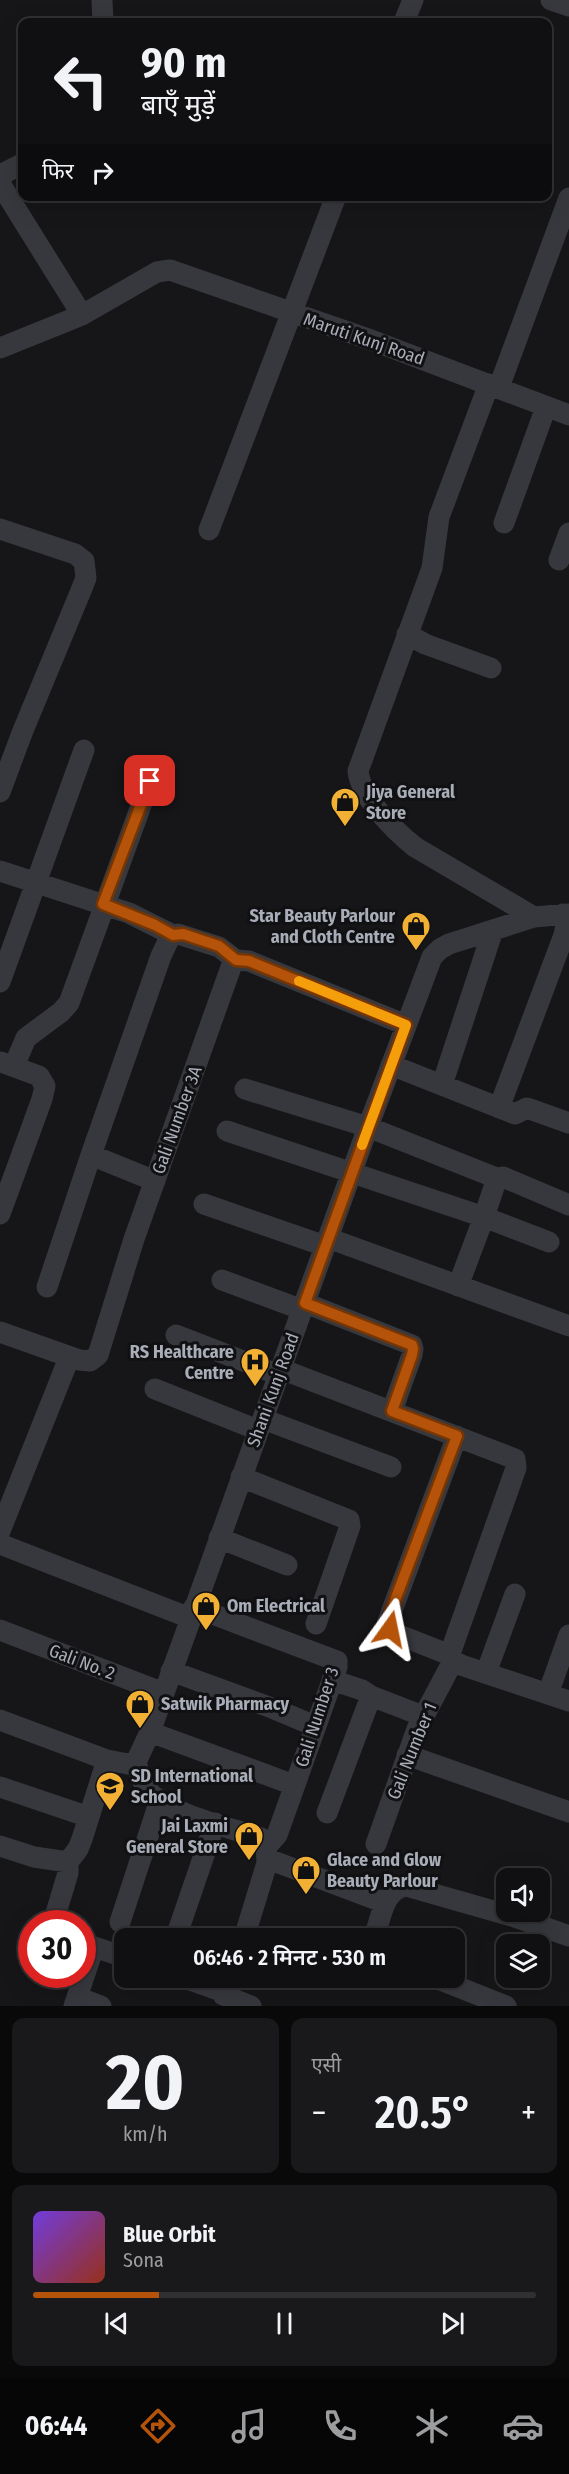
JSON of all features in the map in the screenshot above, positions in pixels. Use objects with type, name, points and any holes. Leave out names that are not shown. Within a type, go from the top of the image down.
[{"type":"street","points":[[102,0],[103,18]]},
{"type":"street","points":[[406,18],[413,0]]},
{"type":"street","points":[[551,0],[569,6]]},
{"type":"street","points":[[0,348],[82,315],[1,185],[2,174],[18,166]]},
{"type":"street","points":[[209,530],[334,201]]},
{"type":"street","points":[[534,917],[415,848],[393,826],[362,786],[359,764],[432,567],[439,517],[568,202]]},
{"type":"street","name":"Maruti Kunj Road","points":[[82,315],[157,272],[177,271],[569,415]]},
{"type":"street","points":[[504,523],[546,406]]},
{"type":"street","points":[[0,529],[75,554],[84,561],[86,569],[80,593],[0,792]]},
{"type":"street","points":[[559,560],[569,533]]},
{"type":"street","points":[[407,634],[425,644],[491,668]]},
{"type":"street","points":[[0,982],[84,750]]},
{"type":"street","points":[[0,1214],[45,1086],[39,1076],[7,1064],[26,1038],[61,1012],[69,1003],[103,904],[150,781]]},
{"type":"street","points":[[0,871],[103,904],[138,917],[173,935],[183,934],[219,946],[236,960],[249,961],[406,1025]]},
{"type":"street","points":[[442,1085],[493,930],[534,917],[566,914],[564,935],[499,1108]]},
{"type":"street","name":"Shani Kunj Road","points":[[136,1762],[164,1694],[368,1127],[432,957],[449,944],[493,930]]},
{"type":"street","points":[[47,1287],[91,1155],[167,942],[173,935]]},
{"type":"street","name":"Gali Number 3A","points":[[0,1332],[69,1358],[90,1361],[98,1355],[155,1181],[231,968],[236,960]]},
{"type":"street","points":[[391,1065],[499,1108],[518,1114],[525,1109],[530,1109],[569,1123]]},
{"type":"street","points":[[244,1089],[368,1127],[499,1179],[503,1177],[514,1180],[569,1205]]},
{"type":"street","points":[[227,1131],[484,1217],[549,1242]]},
{"type":"street","points":[[91,1155],[155,1181]]},
{"type":"street","points":[[458,1286],[499,1179]]},
{"type":"street","points":[[204,1204],[327,1242],[569,1326]]},
{"type":"street","points":[[222,1280],[304,1306],[412,1345],[412,1355],[392,1411]]},
{"type":"street","points":[[176,1335],[457,1436],[388,1621],[390,1629],[394,1633],[486,1673],[569,1701]]},
{"type":"street","points":[[0,1531],[69,1358]]},
{"type":"street","points":[[155,1389],[391,1467]]},
{"type":"street","name":"Gali Number 1","points":[[376,1844],[407,1755],[423,1716],[452,1658],[517,1464],[512,1457],[457,1436]]},
{"type":"street","points":[[241,1477],[349,1520],[350,1526],[316,1624]]},
{"type":"street","points":[[219,1538],[286,1565]]},
{"type":"street","name":"Gali Number 3","points":[[0,1544],[192,1612],[332,1658],[338,1664],[277,1835],[268,1852],[250,1928]]},
{"type":"street","points":[[486,1673],[515,1594]]},
{"type":"street","name":"Gali No. 2","points":[[0,1630],[164,1694]]},
{"type":"street","points":[[548,1694],[569,1635]]},
{"type":"street","points":[[171,1671],[315,1726]]},
{"type":"street","points":[[332,1680],[423,1716]]},
{"type":"street","points":[[327,1812],[371,1696]]},
{"type":"street","points":[[0,1720],[107,1760],[128,1764],[136,1762],[145,1787],[160,1800],[215,1823],[261,1838],[268,1852],[385,1903]]},
{"type":"street","points":[[150,1732],[294,1785]]},
{"type":"street","points":[[407,1755],[569,1812]]},
{"type":"street","points":[[57,1910],[68,1873],[68,1862],[78,1850],[107,1760]]},
{"type":"street","points":[[0,1787],[89,1816]]},
{"type":"street","points":[[120,1922],[160,1800]]},
{"type":"street","points":[[179,1928],[215,1823]]},
{"type":"street","points":[[0,1846],[34,1857],[68,1862]]},
{"type":"street","points":[[377,1928],[385,1903],[393,1891],[406,1886],[515,1917],[569,1936]]},
{"type":"street","points":[[96,1948],[114,1954]]},
{"type":"street","points":[[461,1988],[506,2006]]},
{"type":"street","points":[[224,1992],[251,2006]]},
{"type":"street","points":[[76,2002],[101,2006]]},
{"type":"slow traffic","points":[[299,981],[406,1025],[362,1145]]},
{"type":"place","name":"Jiya General Store","points":[[345,828]]},
{"type":"place","name":"Star Beauty Parlour and Cloth Centre","points":[[416,952]]},
{"type":"place","name":"RS Healthcare Centre","points":[[255,1388]]},
{"type":"place","name":"Om Electrical","points":[[206,1632]]},
{"type":"place","name":"Satwik Pharmacy","points":[[140,1730]]},
{"type":"place","name":"SD International School","points":[[110,1812]]},
{"type":"place","name":"Jai Laxmi General Store","points":[[249,1862]]},
{"type":"place","name":"Glace and Glow Beauty Parlour","points":[[306,1896]]},
{"type":"route","points":[[150,781],[103,904],[129,913],[173,935],[183,934],[219,946],[236,960],[249,961],[406,1025],[305,1303],[412,1345],[412,1355],[392,1411],[457,1436],[397,1595],[388,1621],[390,1629]]}]
